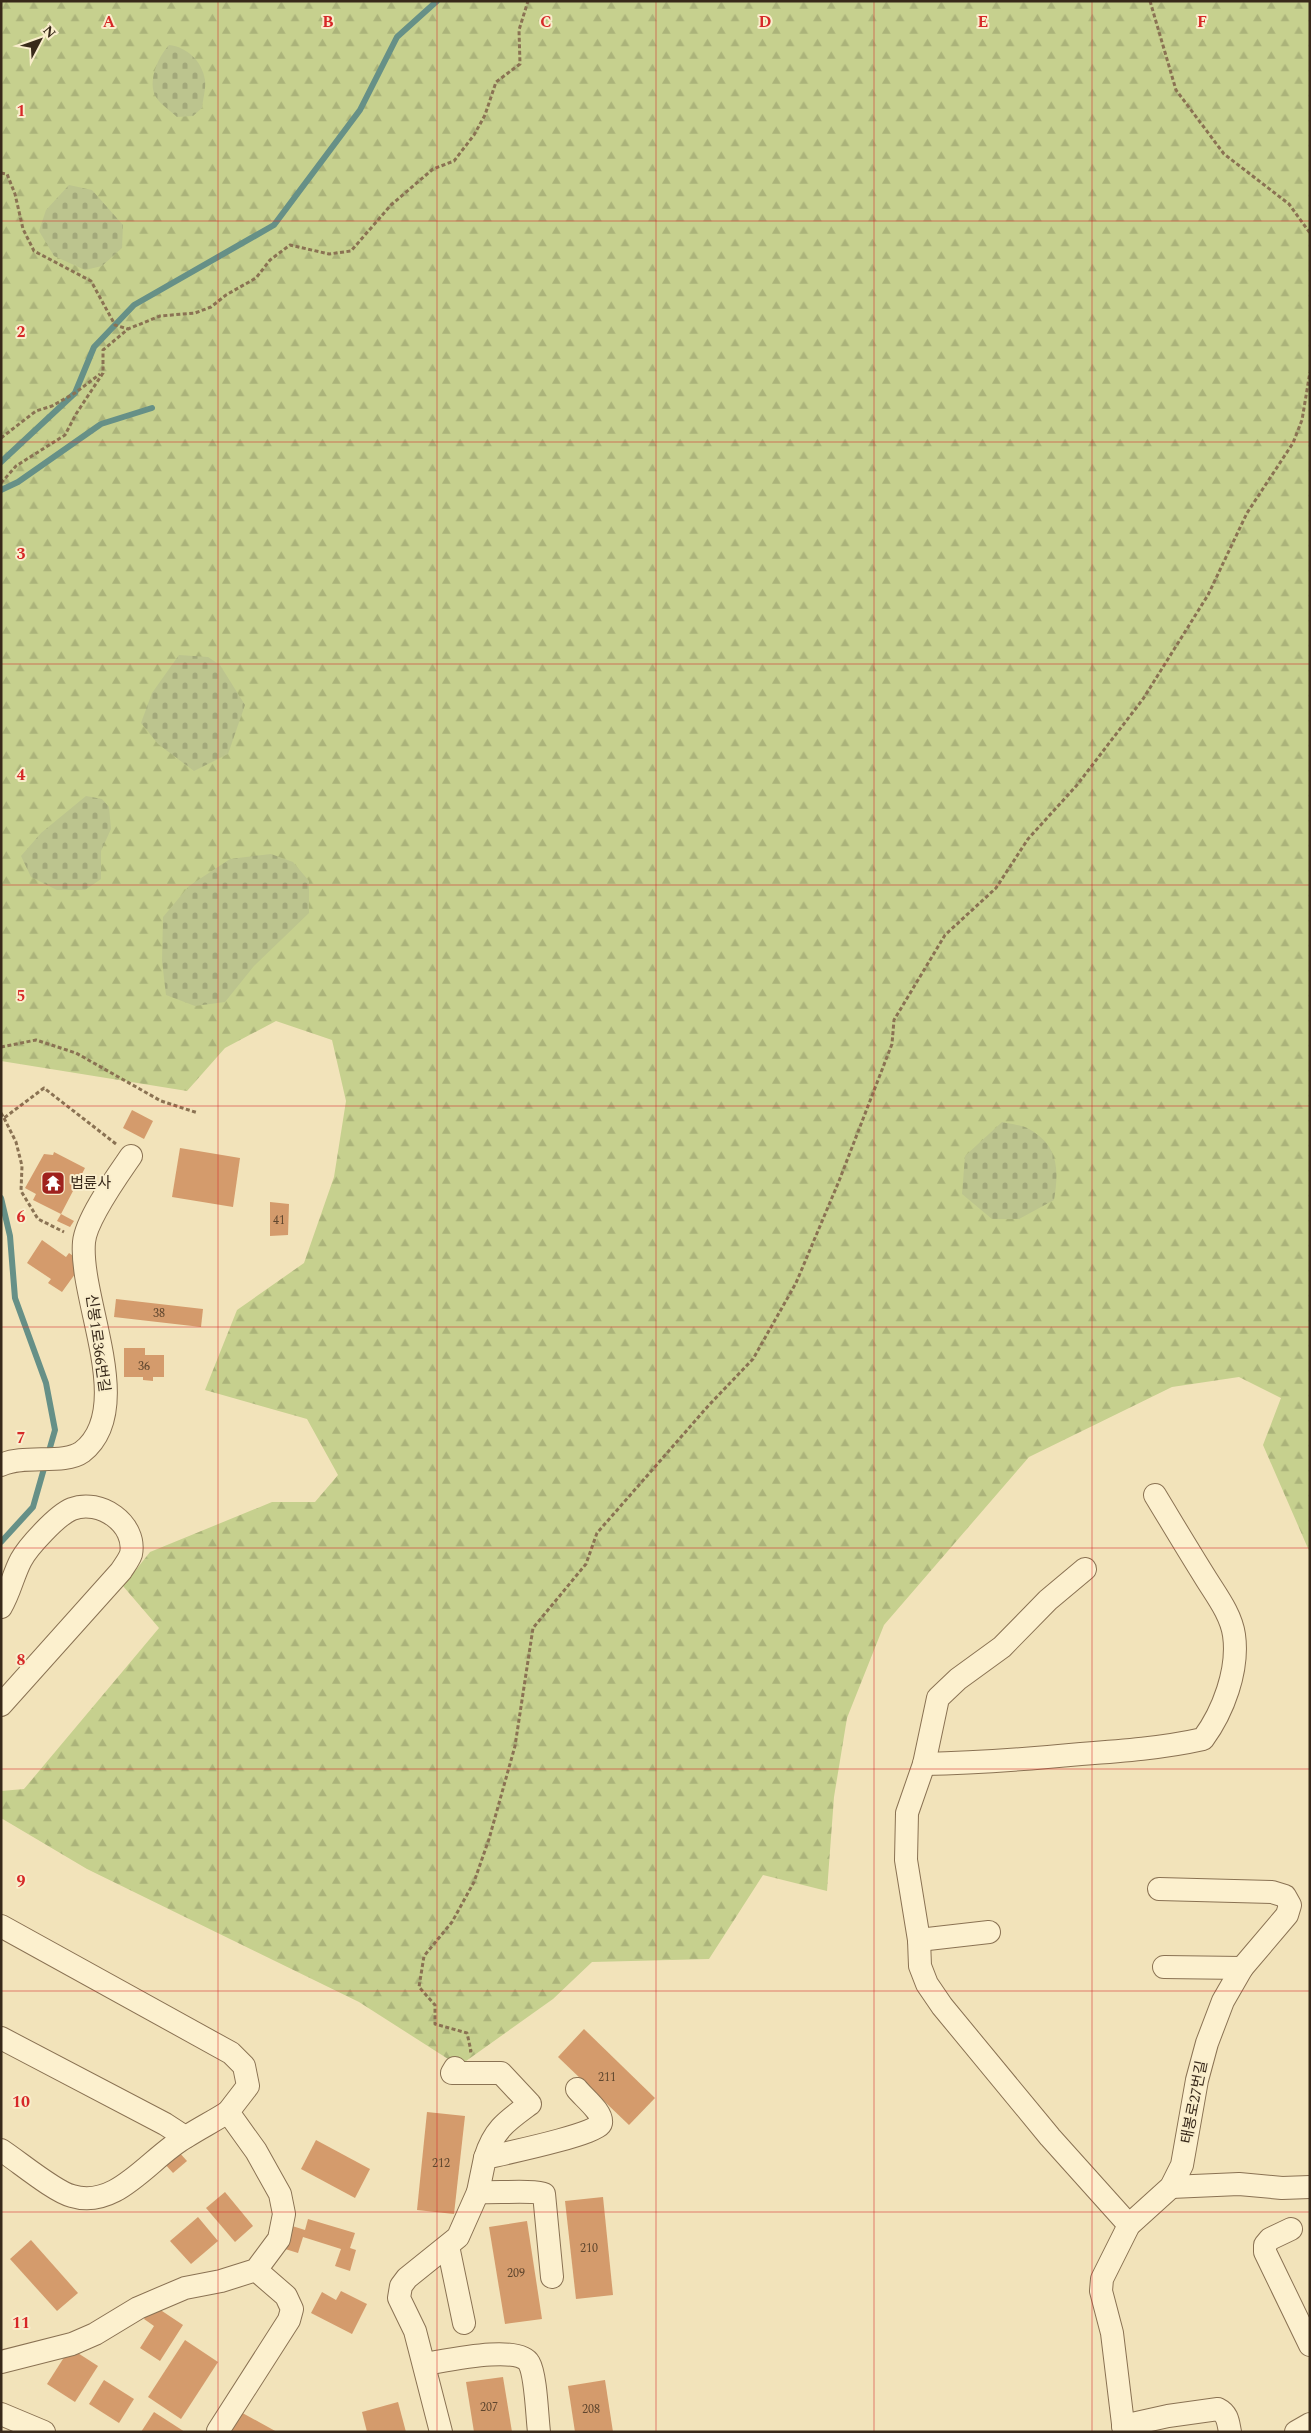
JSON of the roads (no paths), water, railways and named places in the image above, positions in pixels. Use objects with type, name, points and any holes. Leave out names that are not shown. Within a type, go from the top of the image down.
[{"type":"street","name":"신봉1로366번길","points":[[1,1465],[8,1462],[43,1458],[69,1458],[81,1452],[100,1430],[105,1417],[106,1393],[84,1240],[100,1203],[131,1156]]},
{"type":"street","points":[[924,1764],[989,1762],[1101,1753],[1177,1745],[1203,1739],[1216,1722],[1226,1699],[1233,1658],[1234,1635],[1225,1610],[1155,1496]]},
{"type":"street","points":[[1,1607],[21,1560],[52,1524],[72,1509],[93,1507],[110,1513],[122,1523],[130,1536],[130,1555],[121,1571],[1,1705]]},
{"type":"street","points":[[1084,1568],[1048,1600],[1002,1646],[958,1678],[938,1698],[924,1764],[907,1814],[906,1860],[919,1940],[920,1966],[927,1984],[942,2006],[1050,2137],[1129,2225]]},
{"type":"street","name":"태봉로27번길","points":[[1124,2429],[1112,2333],[1101,2291],[1102,2279],[1129,2225],[1171,2187],[1182,2165],[1197,2080],[1207,2043],[1223,2001],[1242,1968],[1287,1915],[1290,1905],[1285,1896],[1272,1892],[1159,1889]]},
{"type":"street","points":[[1,1926],[231,2053],[244,2066],[248,2086],[228,2112],[205,2128],[185,2137],[115,2191],[90,2200],[70,2196],[1,2150]]},
{"type":"street","points":[[919,1940],[989,1932]]},
{"type":"street","points":[[1164,1967],[1242,1968]]},
{"type":"street","points":[[1,2038],[165,2124],[185,2137]]},
{"type":"street","points":[[441,2432],[425,2364],[415,2332],[400,2298],[401,2286],[407,2278],[448,2246],[461,2231],[478,2192],[490,2141],[498,2129],[530,2104],[502,2073],[452,2073],[459,2060]]},
{"type":"street","points":[[486,2158],[597,2129],[601,2125],[602,2119],[577,2089]]},
{"type":"street","points":[[1,2362],[72,2344],[95,2334],[138,2308],[185,2288],[221,2281],[256,2270],[280,2240],[284,2214],[280,2194],[256,2151],[228,2112]]},
{"type":"street","points":[[1171,2187],[1239,2184],[1282,2188],[1310,2187]]},
{"type":"street","points":[[478,2192],[506,2194],[531,2192],[544,2194],[552,2277]]},
{"type":"street","points":[[1291,2229],[1270,2239],[1265,2245],[1265,2252],[1310,2345]]},
{"type":"street","points":[[448,2246],[464,2323]]},
{"type":"street","points":[[218,2431],[289,2320],[292,2309],[286,2296],[256,2270]]},
{"type":"street","points":[[425,2364],[482,2356],[513,2354],[522,2356],[531,2366],[539,2432]]},
{"type":"street","points":[[1124,2429],[1168,2416],[1218,2409],[1224,2412],[1230,2432]]},
{"type":"street","points":[[1,2414],[44,2432]]},
{"type":"street","points":[[1296,2432],[1310,2424]]},
{"type":"waterway","points":[[1,462],[75,393],[94,347],[134,305],[274,225],[360,110],[397,37],[437,1]]},
{"type":"waterway","points":[[1,490],[18,482],[101,424],[152,408]]},
{"type":"waterway","points":[[1,1198],[10,1236],[15,1298],[46,1383],[55,1430],[33,1507],[1,1542]]},
{"type":"place","name":"법륜사","points":[[53,1183]]}]
